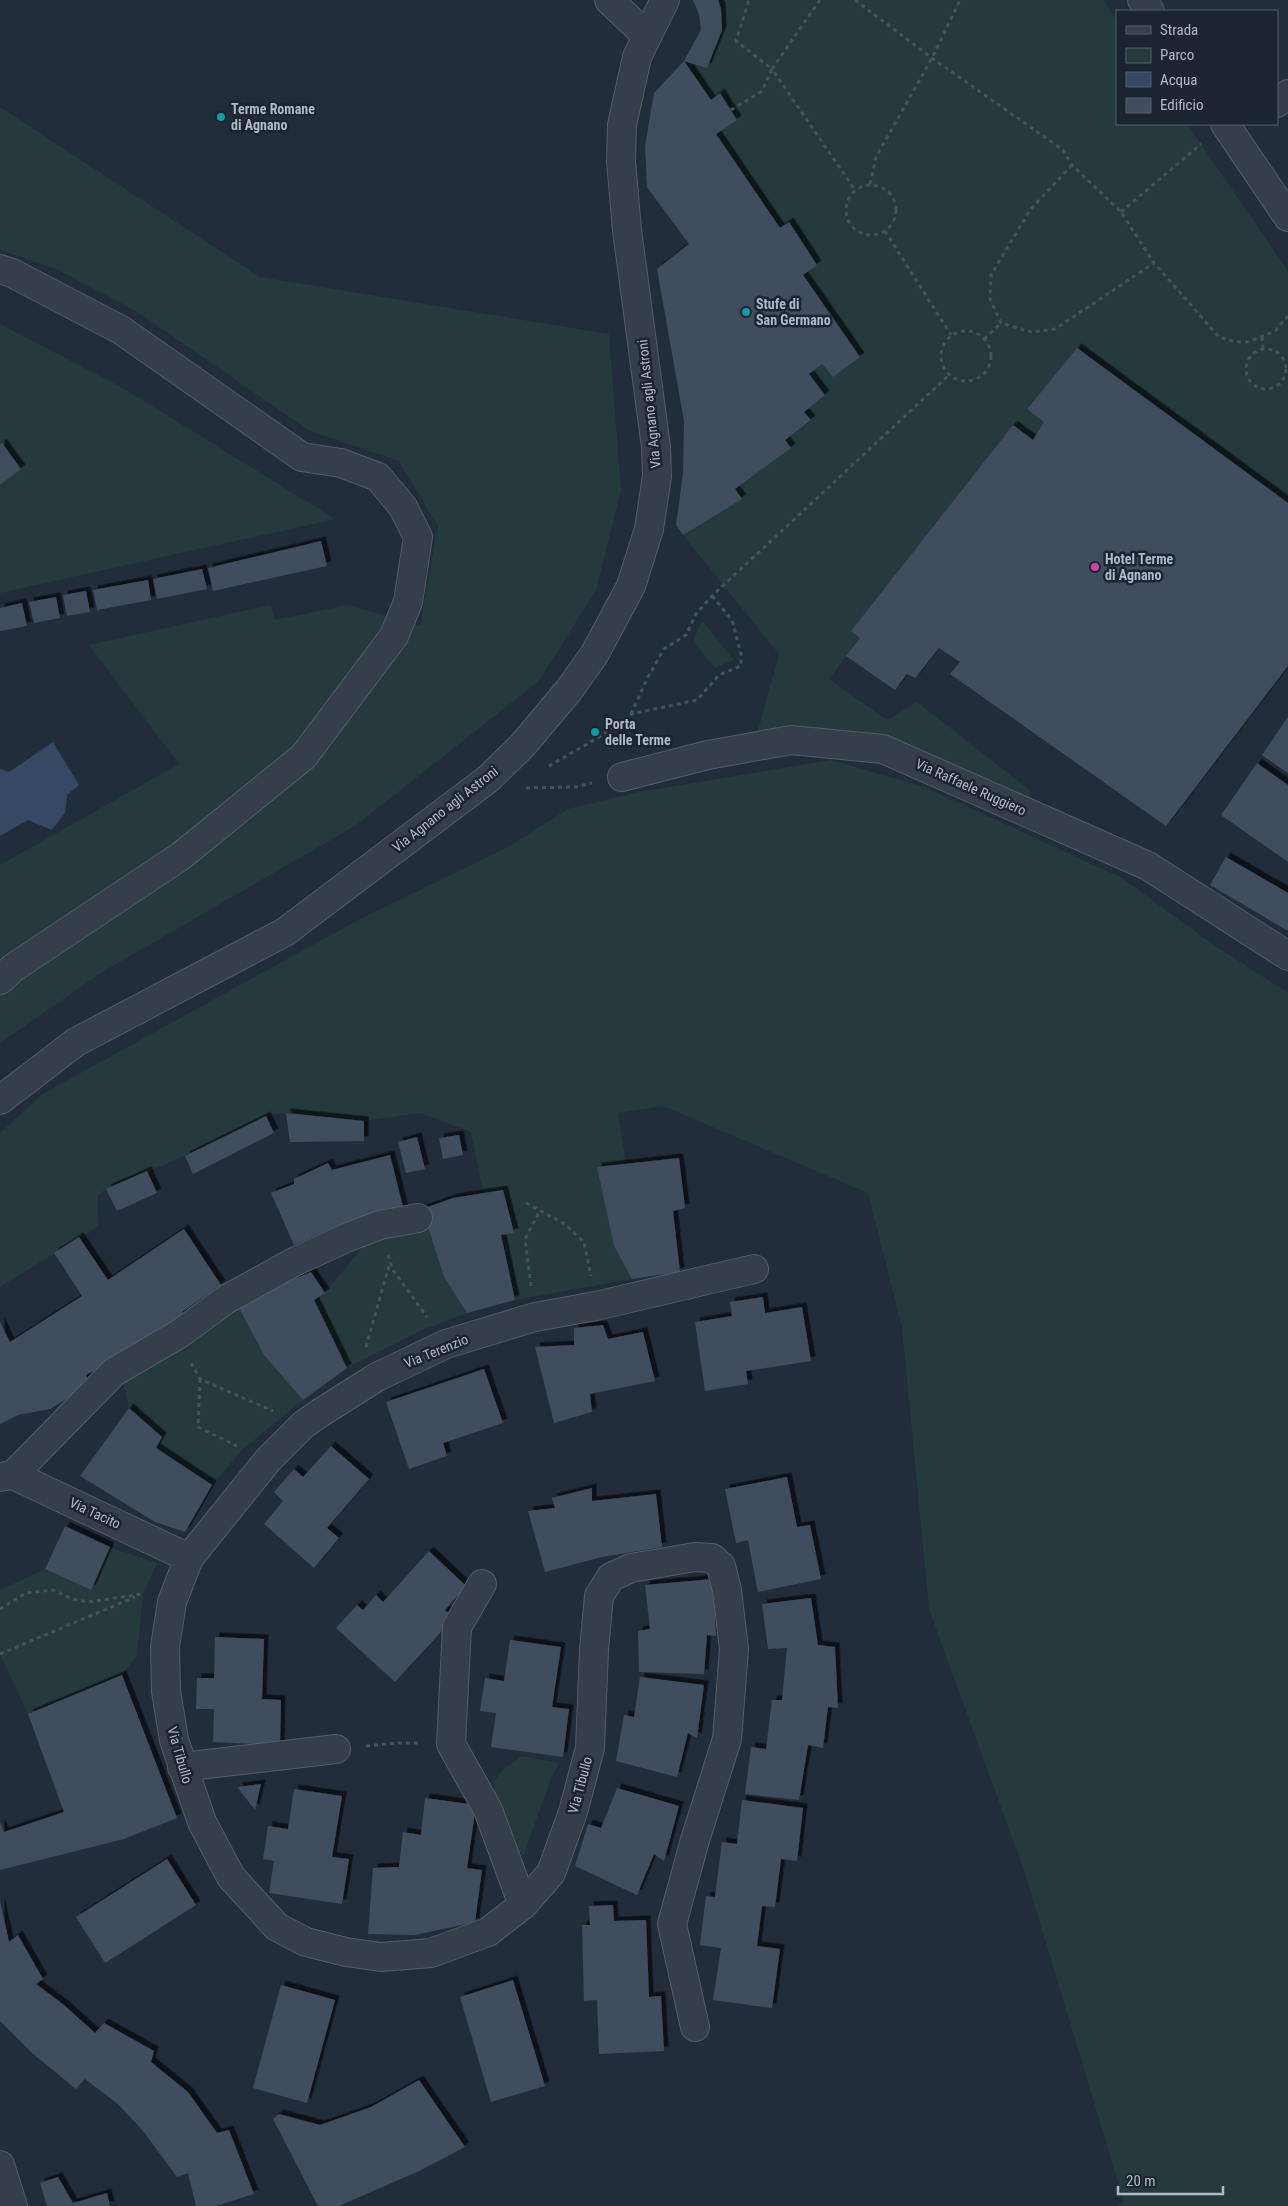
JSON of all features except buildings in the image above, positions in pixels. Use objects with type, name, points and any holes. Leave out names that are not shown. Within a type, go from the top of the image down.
[{"type":"street","points":[[609,0],[647,36]]},
{"type":"street","name":"Via Agnano agli Astroni","points":[[0,1100],[76,1042],[285,932],[488,779],[522,746],[569,690],[594,655],[631,586],[649,529],[657,476],[656,447],[627,230],[621,161],[622,125],[637,57],[665,0]]},
{"type":"street","points":[[1278,102],[1288,94]]},
{"type":"street","points":[[1236,128],[1288,217]]},
{"type":"street","points":[[0,269],[12,272],[121,330],[302,457],[341,463],[378,477],[404,506],[418,537],[408,602],[394,636],[304,756],[181,856],[13,968],[0,980]]},
{"type":"street","name":"Via Raffaele Ruggiero","points":[[622,777],[708,755],[791,740],[883,748],[1148,866],[1288,956]]},
{"type":"street","points":[[7,1476],[114,1372],[179,1334],[227,1299],[294,1262],[346,1238],[380,1225],[418,1218]]},
{"type":"street","name":"Via Terenzio","points":[[189,1558],[268,1460],[303,1425],[377,1377],[446,1344],[535,1317],[596,1306],[754,1269]]},
{"type":"street","name":"Via Tacito","points":[[7,1476],[189,1558]]},
{"type":"street","name":"Via Tibullo","points":[[189,1558],[172,1602],[164,1647],[166,1691],[174,1740],[202,1822],[231,1878],[277,1927],[306,1942],[346,1952],[382,1957],[431,1953],[488,1932],[523,1905],[551,1873],[573,1812],[590,1748],[594,1650],[599,1596],[611,1577],[631,1568],[695,1557],[712,1558],[721,1566],[727,1590],[734,1649],[727,1739],[695,1840],[672,1924],[695,2027]]},
{"type":"street","points":[[482,1584],[457,1627],[451,1744],[488,1810],[523,1905]]},
{"type":"street","points":[[182,1766],[336,1749]]},
{"type":"street","points":[[0,2165],[13,2206]]},
{"type":"path","points":[[749,0],[736,41],[772,69],[855,190]]},
{"type":"path","points":[[731,110],[762,91],[772,69],[820,0]]},
{"type":"path","points":[[855,0],[932,58],[1062,150],[1072,165],[1121,212],[1154,263],[1219,337],[1235,342],[1248,342],[1275,330],[1288,316]]},
{"type":"path","points":[[870,184],[876,158],[932,58],[960,0]]},
{"type":"path","points":[[1121,212],[1202,143]]},
{"type":"path","points":[[1072,165],[1030,210],[991,275],[990,299],[1001,323],[1032,332],[1054,329],[1154,263]]},
{"type":"path","points":[[870,184],[885,189],[895,202],[895,218],[885,231],[870,235],[856,230],[851,225],[846,211],[850,196],[855,190],[870,184]]},
{"type":"path","points":[[885,231],[950,335]]},
{"type":"path","points":[[984,339],[1001,323]]},
{"type":"path","points":[[964,330],[972,331],[984,339],[989,346],[991,354],[986,371],[980,377],[964,381],[949,375],[943,368],[941,350],[944,342],[950,335],[964,330]]},
{"type":"path","points":[[1262,337],[1263,348]]},
{"type":"path","points":[[1263,348],[1277,351],[1286,362],[1286,376],[1282,382],[1270,390],[1256,387],[1247,376],[1246,368],[1251,355],[1263,348]]},
{"type":"path","points":[[631,714],[648,677],[664,649],[686,635],[696,614],[712,596],[949,375]]},
{"type":"path","points":[[542,770],[599,737],[631,714],[697,700],[719,675],[741,666],[742,654],[732,620],[712,596]]},
{"type":"path","points":[[488,779],[509,789],[576,787],[622,777]]},
{"type":"path","points":[[526,1203],[564,1224],[584,1242],[596,1306]]},
{"type":"path","points":[[535,1317],[525,1239],[540,1211]]},
{"type":"path","points":[[380,1225],[393,1270],[446,1344]]},
{"type":"path","points":[[377,1377],[362,1359],[390,1261]]},
{"type":"path","points":[[179,1334],[186,1354],[200,1379],[198,1427],[268,1460]]},
{"type":"path","points":[[200,1379],[303,1425]]},
{"type":"path","points":[[0,1608],[26,1593],[53,1590],[73,1599],[88,1602],[143,1594],[172,1602]]},
{"type":"path","points":[[0,1654],[143,1594]]},
{"type":"path","points":[[336,1749],[397,1743],[451,1744]]},
{"type":"green space","points":[[718,0],[1103,0],[1116,20],[1116,125],[1188,125],[1288,271],[1288,503],[1077,349],[1027,408],[1044,422],[1033,440],[1013,425],[851,631],[860,638],[829,679],[887,720],[917,702],[1032,792],[1026,798],[894,739],[756,738],[779,654],[683,535],[735,489],[791,448],[785,440],[811,421],[804,412],[825,395],[809,374],[822,364],[833,377],[859,357],[803,275],[817,265],[789,222],[780,228],[716,134],[737,120],[720,93],[711,100],[684,61],[707,67],[720,35],[721,9]]},
{"type":"green space","points":[[0,107],[260,277],[609,334],[621,490],[596,590],[539,681],[355,826],[104,971],[0,1043],[0,865],[179,764],[89,645],[271,605],[275,620],[348,605],[420,626],[438,526],[399,461],[310,431],[136,311],[56,269],[0,250]]},
{"type":"green space","points":[[0,324],[123,388],[335,519],[0,593],[0,485],[21,469],[2,444],[0,445]]},
{"type":"green space","points":[[702,621],[734,660],[715,668],[693,641]]},
{"type":"green space","points":[[831,760],[925,787],[1122,878],[1211,943],[1288,993],[1288,2206],[1116,2206],[1124,2202],[1025,1873],[929,1609],[902,1328],[868,1193],[663,1106],[618,1113],[626,1164],[597,1167],[614,1246],[632,1279],[515,1300],[501,1235],[514,1232],[503,1190],[483,1193],[471,1132],[421,1113],[364,1121],[286,1113],[266,1116],[185,1156],[106,1189],[97,1196],[99,1226],[0,1287],[0,1133],[44,1093],[360,919],[506,848],[568,809],[639,792]]},
{"type":"green space","points":[[428,1229],[444,1277],[467,1313],[425,1329],[347,1368],[314,1300],[325,1293],[366,1243]]},
{"type":"green space","points":[[239,1308],[264,1355],[303,1400],[243,1449],[212,1485],[156,1448],[162,1436],[129,1408],[122,1378]]},
{"type":"green space","points":[[110,1547],[157,1563],[143,1594],[137,1655],[122,1675],[28,1714],[0,1654],[0,1590],[45,1569],[91,1590]]},
{"type":"green space","points":[[522,1756],[559,1763],[552,1776],[523,1856],[506,1834],[497,1816],[494,1781],[504,1769]]},
{"type":"water","points":[[53,742],[79,785],[67,795],[65,813],[52,830],[28,820],[0,836],[0,769],[9,772]]},
{"type":"place","name":"Terme Romane di Agnano","points":[[221,117]]},
{"type":"place","name":"Stufe di San Germano","points":[[746,312]]},
{"type":"place","name":"Hotel Terme di Agnano","points":[[1095,567]]},
{"type":"place","name":"Porta delle Terme","points":[[595,732]]}]
